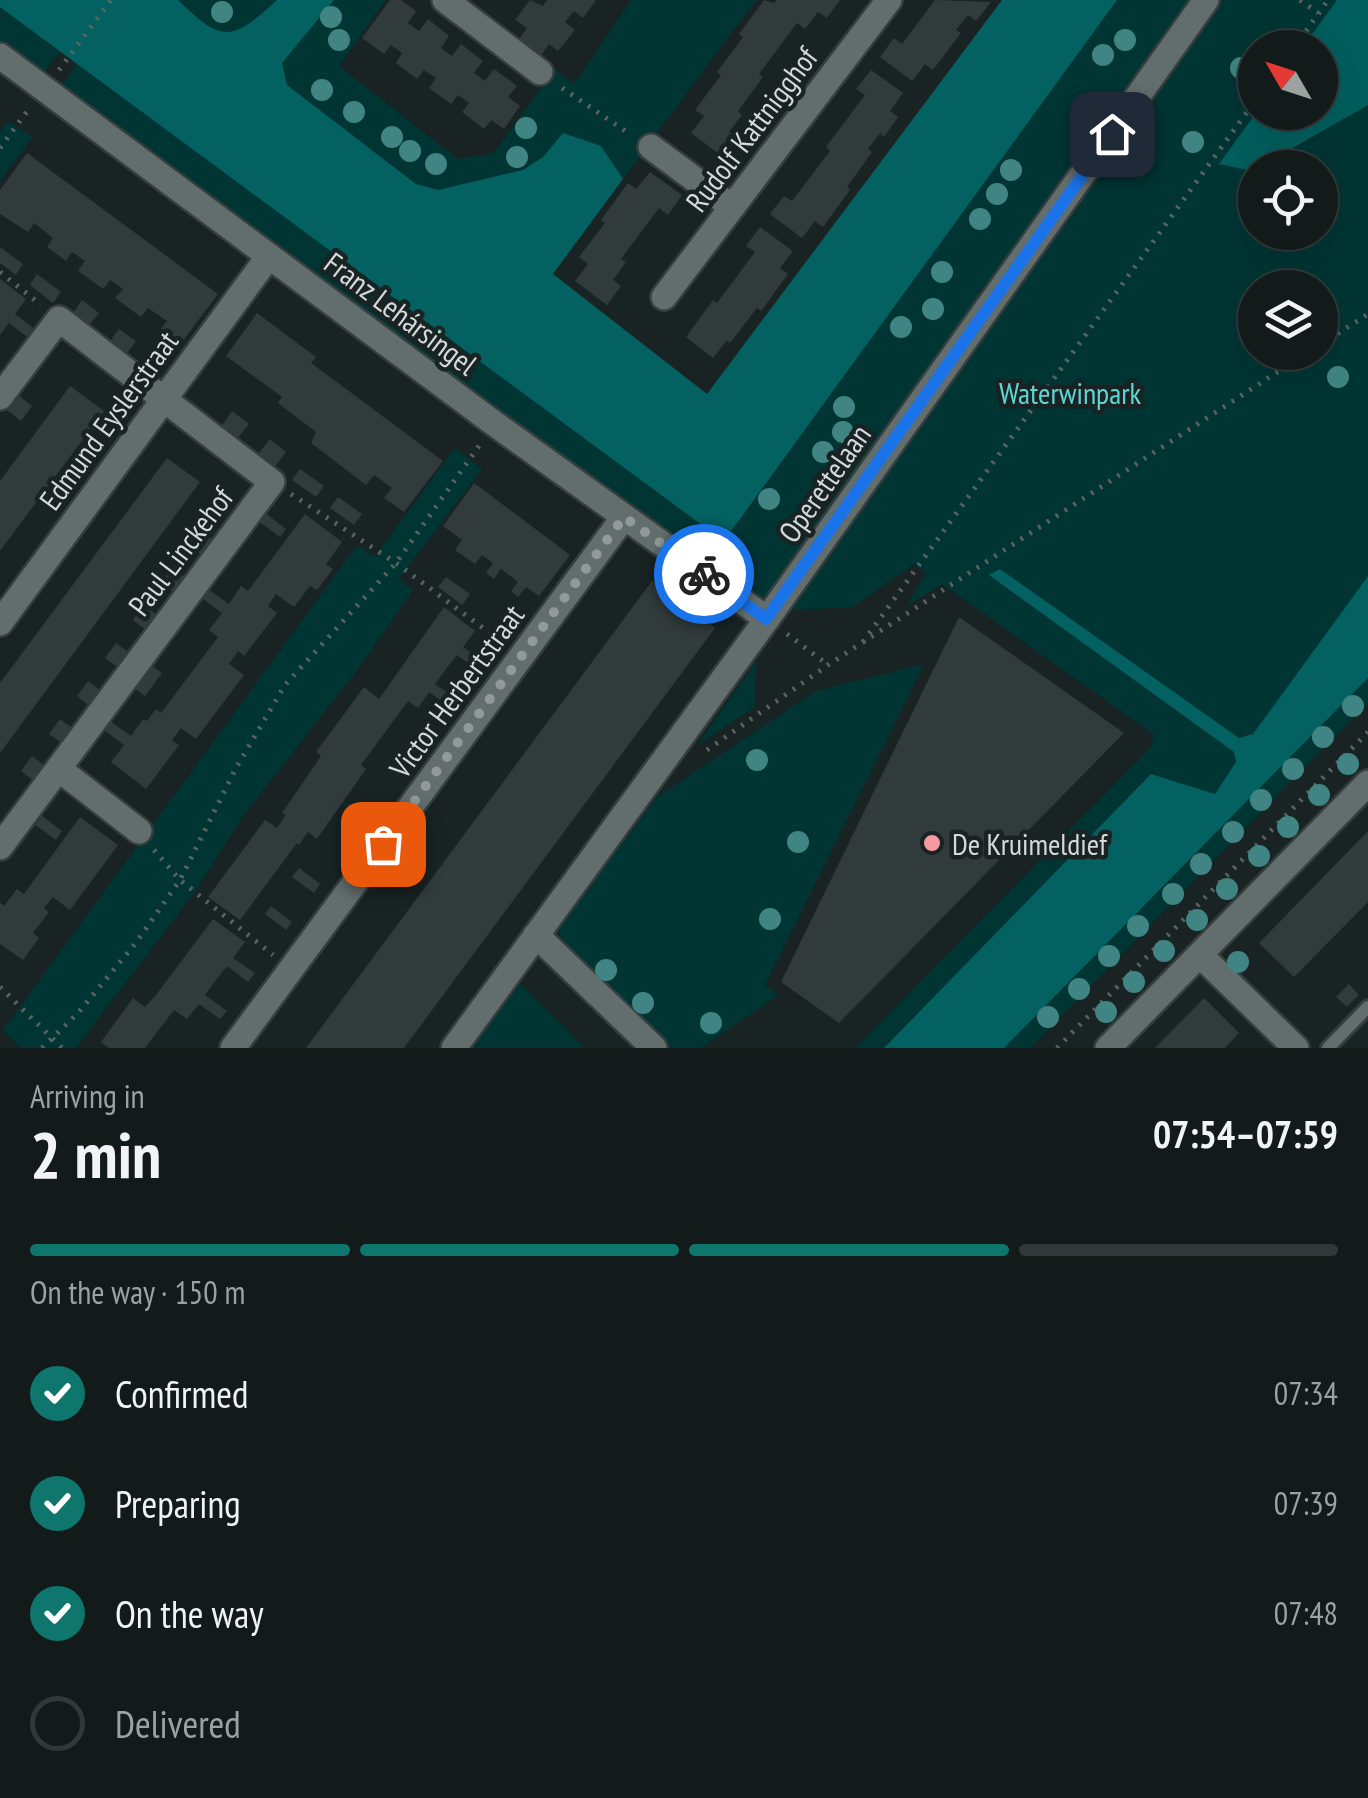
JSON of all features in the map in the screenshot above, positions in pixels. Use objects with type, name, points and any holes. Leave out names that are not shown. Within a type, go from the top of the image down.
[{"type":"street","points":[[444,0],[476,9],[540,72]]},
{"type":"street","name":"Rudolf Kattnigghof","points":[[664,298],[889,0]]},
{"type":"street","name":"Operettelaan","points":[[454,1048],[766,619],[1206,0]]},
{"type":"street","name":"Franz Lehársingel","points":[[0,56],[495,424],[766,619]]},
{"type":"street","points":[[650,147],[732,207]]},
{"type":"street","name":"Edmund Eyslerstraat","points":[[0,623],[269,256]]},
{"type":"street","points":[[0,397],[58,319]]},
{"type":"street","name":"Paul Linckehof","points":[[0,846],[272,482],[58,319]]},
{"type":"street","name":"Victor Herbertstraat","points":[[233,1048],[624,517]]},
{"type":"street","points":[[58,769],[139,831]]},
{"type":"street","points":[[1108,1048],[1368,783]]},
{"type":"street","points":[[536,936],[654,1048]]},
{"type":"street","points":[[1200,955],[1296,1048]]},
{"type":"lane","points":[[1328,1048],[1368,1007]]},
{"type":"path","points":[[66,61],[111,0]]},
{"type":"path","points":[[1300,0],[1318,14]]},
{"type":"path","points":[[1307,30],[1328,0]]},
{"type":"path","points":[[540,72],[610,124],[650,147]]},
{"type":"path","points":[[861,644],[1238,124]]},
{"type":"path","points":[[0,272],[58,319]]},
{"type":"path","points":[[1338,333],[1368,314]]},
{"type":"path","points":[[700,756],[828,664],[1280,370]]},
{"type":"path","points":[[42,1048],[134,944],[180,880],[236,768],[285,684],[396,564],[495,424]]},
{"type":"path","points":[[272,482],[396,564],[521,657]]},
{"type":"path","points":[[766,619],[828,664]]},
{"type":"path","points":[[1057,1048],[1368,732]]},
{"type":"path","points":[[139,831],[180,880],[291,969]]},
{"type":"path","points":[[0,988],[62,1048]]},
{"type":"green space","points":[[178,0],[277,0],[249,23],[228,32],[206,24]]},
{"type":"green space","points":[[334,0],[386,0],[339,66],[458,159],[494,153],[554,69],[574,84],[631,0],[756,0],[623,179],[601,146],[543,157],[523,170],[438,190],[416,184],[287,85],[281,63]]},
{"type":"green space","name":"Waterwinpark","points":[[1117,0],[1368,0],[1368,576],[1253,734],[1238,738],[1000,569],[990,575],[1234,752],[1236,762],[1215,794],[1151,774],[884,1048],[855,1048],[1152,746],[1153,734],[942,584],[906,607],[926,573],[914,564],[853,607],[789,610],[852,520],[761,607],[60,88],[77,63],[715,534],[732,530]]},
{"type":"green space","points":[[0,7],[60,51],[43,74],[0,43]]},
{"type":"green space","points":[[8,121],[33,137],[0,181],[0,131]]},
{"type":"green space","points":[[455,448],[482,469],[399,579],[413,590],[359,668],[241,819],[195,892],[76,1048],[21,1048],[3,1030],[357,545],[374,557]]},
{"type":"green space","points":[[757,660],[754,708],[697,745]]},
{"type":"green space","points":[[924,664],[765,985],[779,995],[701,1048],[668,1048],[562,944],[559,928],[657,797],[816,691]]},
{"type":"green space","points":[[1368,678],[1368,703],[1030,1048],[1004,1048]]},
{"type":"green space","points":[[518,982],[586,1048],[470,1048]]},
{"type":"shaded area","points":[[0,0],[178,0],[206,24],[228,32],[249,23],[277,0],[334,0],[282,63],[287,85],[416,184],[438,190],[523,170],[543,157],[563,133],[601,146],[623,179],[553,274],[707,394],[1002,0],[1117,0],[732,530],[714,534],[0,7]]},
{"type":"shaded area","points":[[1337,0],[1368,0],[1368,105],[1338,122],[1338,30],[1315,30]]},
{"type":"shaded area","points":[[1244,130],[1324,130],[1289,150],[1238,150],[1238,168],[1219,164]]},
{"type":"shaded area","points":[[1000,569],[1239,738],[1253,734],[1368,576],[1368,678],[1004,1048],[884,1048],[1151,774],[1215,794],[1236,762],[1234,752],[989,575]]},
{"type":"building","points":[[390,0],[401,0],[416,11],[408,23],[419,31],[428,19],[449,36],[441,48],[452,56],[461,44],[483,61],[474,73],[485,81],[494,69],[517,86],[508,97],[520,106],[504,129],[491,120],[484,129],[462,112],[469,103],[458,95],[451,104],[429,88],[436,78],[424,70],[417,79],[396,63],[402,53],[391,45],[384,54],[362,38]]},
{"type":"building","points":[[530,0],[543,6],[547,0],[596,0],[583,18],[574,11],[565,22],[575,30],[558,51],[549,44],[540,57],[518,40],[527,28],[515,20]]},
{"type":"building","points":[[764,0],[840,0],[827,18],[818,12],[805,29],[797,23],[759,74],[763,77],[738,111],[742,115],[729,132],[737,138],[723,157],[691,133],[704,116],[695,110],[721,75],[717,72]]},
{"type":"building","points":[[935,0],[991,2],[976,21],[968,15],[956,30],[961,33],[933,70],[925,64],[912,81],[880,57],[894,38],[902,44]]},
{"type":"building","points":[[871,70],[903,93],[890,111],[898,117],[884,137],[880,133],[868,149],[872,152],[823,227],[815,221],[802,238],[770,214],[784,196],[792,201],[830,151],[826,147],[865,95],[856,89]]},
{"type":"building","points":[[27,153],[218,294],[179,346],[159,331],[167,321],[148,308],[141,317],[115,298],[123,289],[110,280],[103,289],[78,271],[85,261],[72,252],[66,261],[47,247],[53,238],[34,223],[28,232],[0,214],[0,190]]},
{"type":"building","points":[[650,172],[682,195],[668,215],[659,208],[621,259],[626,262],[613,280],[621,286],[607,305],[575,281],[588,264],[579,257],[628,183],[636,189]]},
{"type":"building","points":[[760,227],[793,251],[780,268],[788,274],[761,311],[757,308],[713,358],[686,337],[755,252],[746,246]]},
{"type":"building","points":[[0,247],[23,264],[16,275],[0,263]]},
{"type":"building","points":[[37,274],[61,292],[53,303],[30,285]]},
{"type":"building","points":[[0,279],[26,299],[15,314],[36,330],[30,339],[9,323],[0,335]]},
{"type":"building","points":[[82,300],[99,313],[87,328],[71,316]]},
{"type":"building","points":[[257,313],[316,357],[311,363],[443,461],[404,512],[384,498],[392,488],[374,475],[366,485],[311,443],[316,432],[278,403],[282,397],[226,356]]},
{"type":"building","points":[[119,329],[136,341],[125,356],[108,344]]},
{"type":"building","points":[[70,386],[104,411],[0,551],[0,481]]},
{"type":"building","points":[[18,395],[32,406],[21,421],[7,410]]},
{"type":"building","points":[[232,411],[249,424],[237,439],[221,427]]},
{"type":"building","points":[[270,439],[286,452],[275,467],[258,454]]},
{"type":"building","points":[[167,458],[200,482],[0,753],[0,683]]},
{"type":"building","points":[[300,469],[324,486],[316,497],[292,480]]},
{"type":"building","points":[[474,483],[570,555],[539,596],[526,587],[518,597],[511,591],[518,582],[501,569],[494,579],[486,573],[493,563],[482,555],[475,564],[455,550],[462,540],[443,526]]},
{"type":"building","points":[[338,497],[362,514],[354,525],[330,508]]},
{"type":"building","points":[[264,512],[286,529],[280,537],[258,521]]},
{"type":"building","points":[[305,514],[342,542],[326,564],[333,569],[317,590],[310,586],[294,607],[276,594],[268,606],[277,613],[244,656],[238,651],[229,664],[244,675],[196,739],[181,728],[172,740],[179,745],[146,789],[111,762],[124,745],[104,730],[110,721],[131,736],[156,709],[161,713],[218,637],[209,630],[222,613],[202,598],[208,589],[229,604],[241,586],[248,591]]},
{"type":"building","points":[[200,530],[214,540],[203,556],[189,545]]},
{"type":"building","points":[[172,568],[186,578],[175,593],[161,582]]},
{"type":"building","points":[[446,577],[470,594],[462,605],[438,587]]},
{"type":"building","points":[[652,581],[715,628],[404,1048],[306,1048]]},
{"type":"building","points":[[144,605],[158,616],[147,631],[133,620]]},
{"type":"building","points":[[444,607],[475,631],[463,647],[485,662],[479,671],[457,655],[446,669],[435,684],[457,700],[451,708],[429,692],[418,708],[408,701],[361,765],[366,769],[317,839],[308,832],[297,843],[240,920],[208,897],[265,820],[277,828],[286,815],[282,813],[321,756],[316,752],[364,687],[379,699]]},
{"type":"building","name":"De Kruimeldief","points":[[959,617],[1124,733],[839,1023],[781,982]]},
{"type":"building","points":[[116,643],[130,653],[119,668],[105,658]]},
{"type":"building","points":[[151,665],[162,673],[145,696],[134,688]]},
{"type":"building","points":[[88,681],[102,692],[91,707],[77,696]]},
{"type":"building","points":[[60,719],[74,729],[63,744],[49,734]]},
{"type":"building","points":[[32,756],[46,767],[35,782],[21,771]]},
{"type":"building","points":[[41,815],[62,831],[56,840],[34,824]]},
{"type":"building","points":[[80,817],[118,845],[70,910],[53,897],[44,908],[49,912],[33,933],[39,938],[23,960],[0,944],[0,903],[4,906],[17,889],[24,894]]},
{"type":"building","points":[[1368,831],[1368,902],[1294,977],[1259,943]]},
{"type":"building","points":[[299,868],[320,884],[314,893],[292,877]]},
{"type":"building","points":[[271,906],[292,922],[286,930],[265,914]]},
{"type":"building","points":[[213,919],[245,942],[233,958],[255,973],[248,982],[227,966],[216,980],[205,995],[227,1011],[220,1019],[199,1004],[187,1019],[174,1010],[145,1048],[109,1048],[101,1042],[133,998],[145,1007],[156,995]]},
{"type":"building","points":[[1349,984],[1359,995],[1347,1007],[1336,997]]},
{"type":"building","points":[[1204,998],[1239,1033],[1225,1048],[1155,1048]]},
{"type":"way so far","points":[[383,844],[624,517],[704,574]]},
{"type":"place","name":"De Kruimeldief","points":[[932,843]]},
{"type":"route","points":[[704,574],[766,619],[1112,134]]}]
